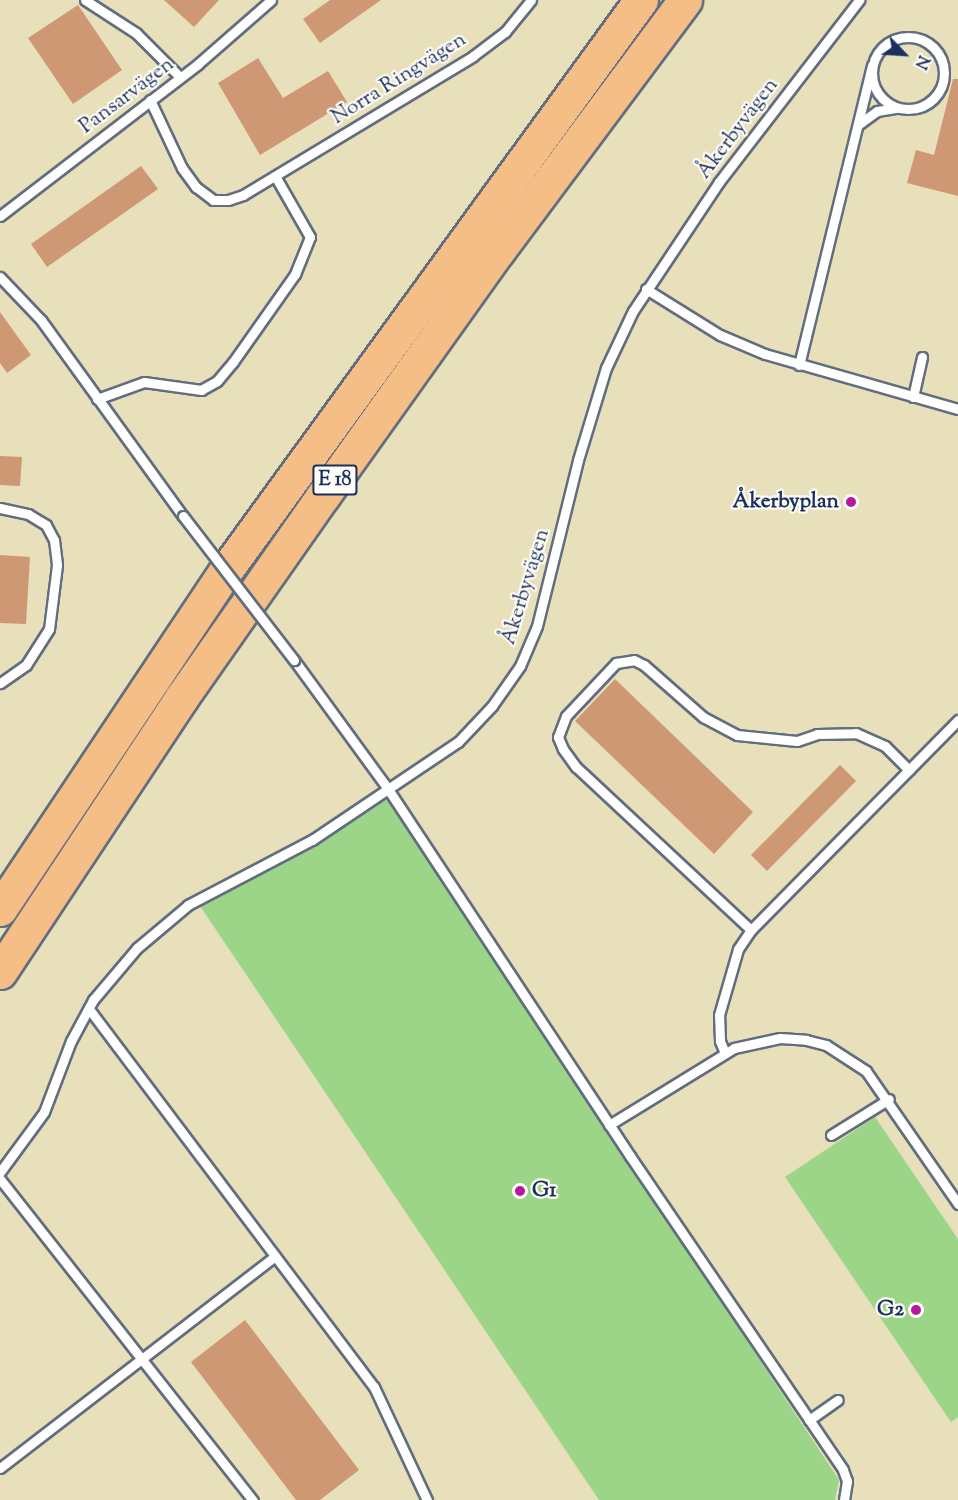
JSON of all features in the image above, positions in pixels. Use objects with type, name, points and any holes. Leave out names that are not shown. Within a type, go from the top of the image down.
[{"type":"highway","name":"E 18","points":[[0,909],[229,566],[640,0]]},
{"type":"highway","name":"E 18","points":[[0,972],[182,697],[316,506],[498,251],[685,0]]},
{"type":"lane","points":[[85,0],[136,33],[180,77]]},
{"type":"lane","name":"Pansarvägen","points":[[0,216],[180,77],[271,0]]},
{"type":"lane","name":"Norra Ringvägen","points":[[150,100],[182,168],[196,187],[213,200],[228,200],[243,195],[473,56],[504,32],[531,0]]},
{"type":"lane","name":"Åkerbyvägen","points":[[0,1172],[44,1112],[71,1041],[89,1009],[137,948],[188,905],[275,862],[458,742],[492,706],[520,666],[551,578],[578,460],[606,368],[646,290],[719,182],[859,0]]},
{"type":"lane","points":[[799,365],[857,126],[872,66],[877,54],[890,41],[906,36],[930,44],[940,57],[944,72],[936,96],[916,108],[877,111],[857,126]]},
{"type":"lane","points":[[872,66],[874,88],[884,101],[899,108]]},
{"type":"lane","points":[[97,399],[144,382],[201,390],[217,381],[233,362],[296,274],[310,237],[275,176]]},
{"type":"lane","points":[[1,280],[41,320],[183,516],[294,660],[388,789],[609,1125],[843,1470],[847,1481],[844,1500]]},
{"type":"lane","points":[[646,290],[720,335],[799,365],[958,409]]},
{"type":"lane","points":[[913,397],[922,357]]},
{"type":"lane","points":[[0,508],[28,514],[46,525],[54,540],[57,565],[49,629],[26,665],[0,683]]},
{"type":"lane","points":[[751,930],[576,767],[563,749],[558,737],[566,716],[616,663],[624,659],[644,664],[703,717],[737,735],[797,741],[827,732],[856,733],[885,746],[909,770]]},
{"type":"lane","points":[[725,1053],[718,1031],[719,1016],[738,949],[751,930],[958,720]]},
{"type":"lane","points":[[89,1009],[374,1387],[427,1500]]},
{"type":"lane","points":[[609,1125],[725,1053],[780,1038],[826,1045],[866,1071],[889,1099],[958,1204]]},
{"type":"lane","points":[[831,1135],[889,1099]]},
{"type":"lane","points":[[0,1179],[253,1500]]},
{"type":"lane","points":[[0,1468],[275,1256]]},
{"type":"lane","points":[[809,1420],[838,1400]]},
{"type":"green space","name":"G1","points":[[387,794],[839,1480],[835,1500],[599,1500],[198,903],[275,866]]},
{"type":"green space","name":"G2","points":[[875,1117],[958,1239],[958,1417],[951,1422],[785,1177]]},
{"type":"building","points":[[164,0],[219,0],[194,27]]},
{"type":"building","points":[[330,0],[381,0],[320,43],[303,19]]},
{"type":"building","points":[[78,5],[122,70],[73,104],[28,38]]},
{"type":"building","points":[[258,58],[283,98],[328,71],[347,102],[260,155],[218,83]]},
{"type":"building","points":[[953,79],[958,79],[958,196],[907,183],[916,150],[934,155]]},
{"type":"building","points":[[141,166],[158,189],[47,267],[31,244]]},
{"type":"building","points":[[0,312],[31,355],[7,373],[0,363]]},
{"type":"building","points":[[0,456],[22,457],[20,486],[0,485]]},
{"type":"building","points":[[0,555],[30,557],[26,624],[0,623]]},
{"type":"building","points":[[615,679],[753,812],[714,854],[575,721]]},
{"type":"building","points":[[840,765],[856,781],[767,871],[751,855]]},
{"type":"building","points":[[245,1320],[359,1470],[320,1500],[296,1500],[191,1362]]},
{"type":"place","name":"Åkerbyplan","points":[[851,502]]},
{"type":"place","name":"G1","points":[[520,1191]]},
{"type":"place","name":"G2","points":[[916,1310]]}]
